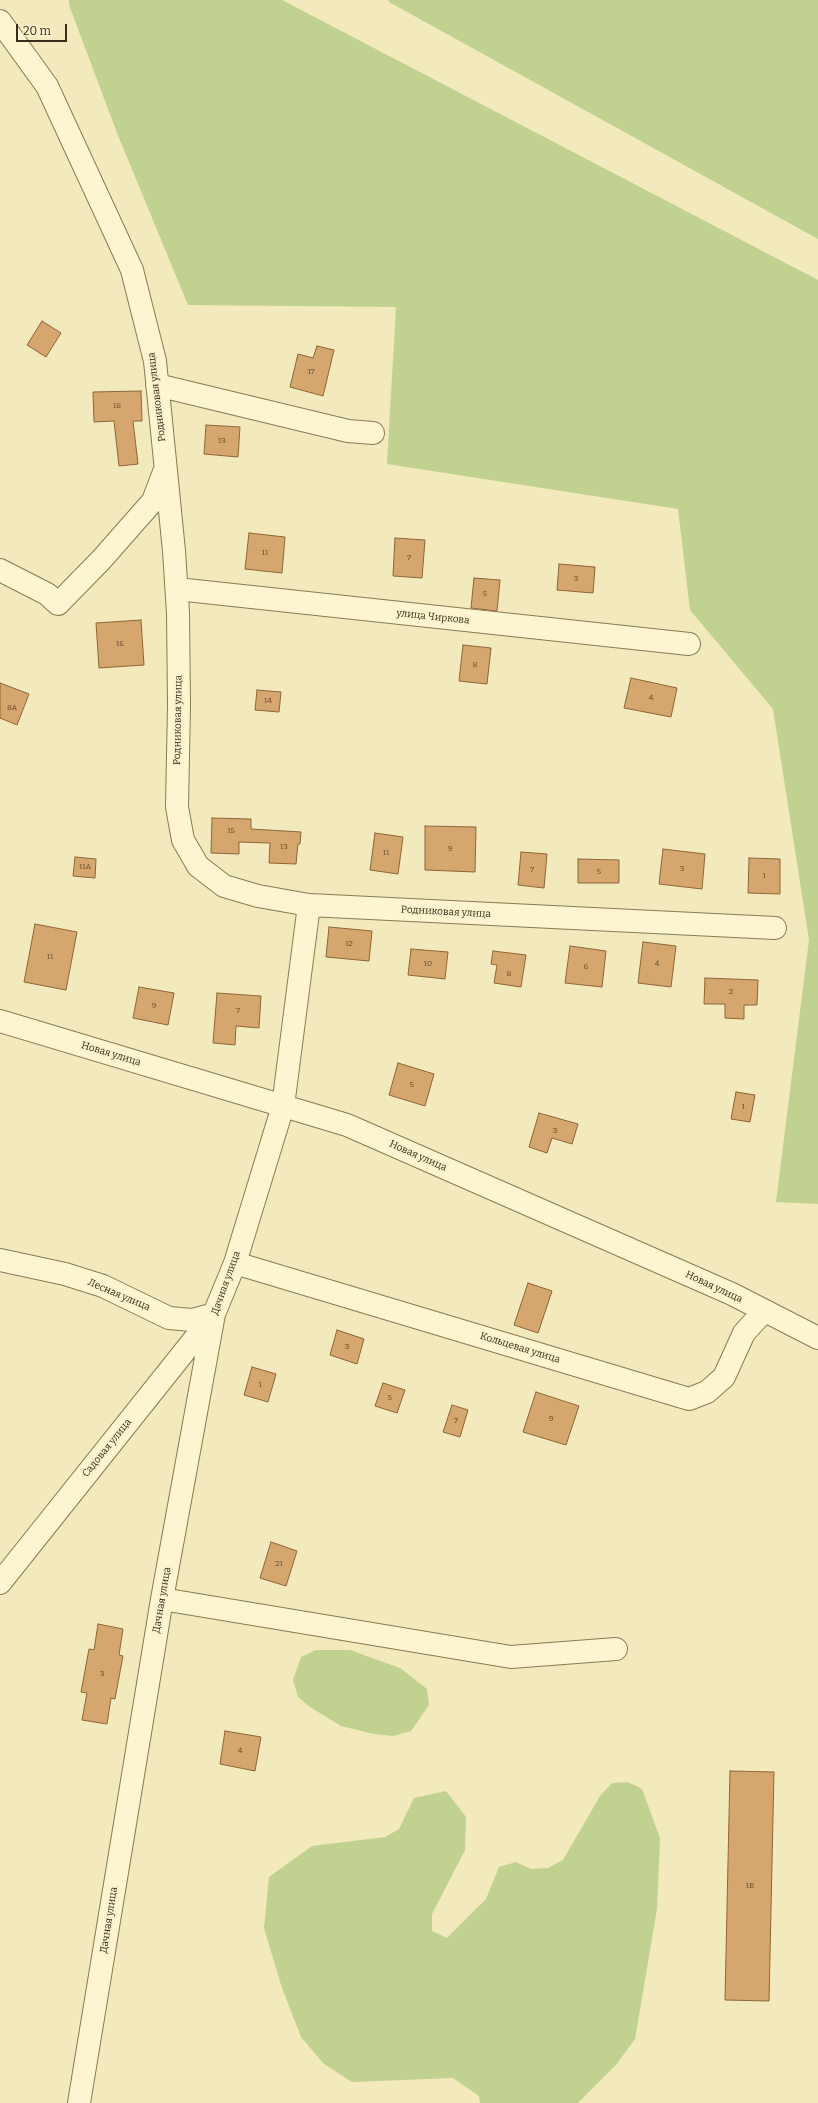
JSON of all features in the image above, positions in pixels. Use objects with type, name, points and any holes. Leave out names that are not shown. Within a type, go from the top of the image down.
[{"type":"street","name":"Родниковая улица","points":[[0,21],[47,86],[132,270],[155,361],[177,589],[179,705],[177,808],[183,840],[198,866],[224,886],[258,896],[309,905],[774,928]]},
{"type":"street","points":[[157,385],[348,431],[373,434]]},
{"type":"street","points":[[0,570],[47,594],[58,604],[101,560],[153,501],[166,467]]},
{"type":"street","name":"улица Чиркова","points":[[177,589],[689,644]]},
{"type":"street","name":"Дачная улица","points":[[78,2103],[162,1599],[214,1314],[235,1263],[283,1106],[309,905]]},
{"type":"street","name":"Новая улица","points":[[0,1021],[347,1125],[732,1294],[818,1338]]},
{"type":"street","name":"Лесная улица","points":[[0,1260],[65,1274],[103,1286],[170,1318],[192,1320],[214,1314]]},
{"type":"street","name":"Кольцевая улица","points":[[235,1263],[689,1399],[707,1392],[724,1377],[744,1333],[764,1311]]},
{"type":"street","name":"Садовая улица","points":[[0,1583],[214,1314]]},
{"type":"street","points":[[162,1599],[511,1657],[616,1649]]},
{"type":"green space","points":[[69,0],[282,0],[818,280],[818,1204],[776,1202],[809,940],[773,709],[690,610],[678,509],[387,464],[396,307],[188,305],[117,133],[69,5]]},
{"type":"green space","points":[[388,0],[818,0],[818,239],[389,2]]},
{"type":"green space","points":[[316,1650],[350,1650],[400,1668],[427,1689],[429,1705],[411,1731],[393,1736],[374,1734],[341,1726],[310,1707],[298,1697],[293,1680],[301,1657]]},
{"type":"green space","points":[[628,1782],[642,1789],[660,1838],[657,1909],[635,2039],[616,2065],[578,2103],[480,2103],[479,2096],[453,2078],[352,2082],[324,2064],[301,2037],[282,1988],[264,1928],[269,1877],[312,1846],[385,1837],[399,1829],[414,1798],[446,1791],[466,1817],[465,1850],[432,1914],[432,1931],[447,1938],[486,1899],[499,1867],[516,1862],[531,1869],[548,1868],[563,1860],[600,1796],[612,1783]]},
{"type":"building","points":[[42,321],[61,333],[46,357],[27,345]]},
{"type":"building","points":[[317,346],[334,350],[323,396],[290,387],[298,354],[313,358]]},
{"type":"building","points":[[141,391],[142,421],[133,421],[138,464],[119,466],[114,421],[94,422],[93,392]]},
{"type":"building","points":[[206,425],[240,427],[238,457],[204,454]]},
{"type":"building","points":[[249,533],[285,537],[282,573],[245,569]]},
{"type":"building","points":[[395,538],[425,540],[422,578],[393,576]]},
{"type":"building","points":[[559,564],[595,567],[593,593],[557,590]]},
{"type":"building","points":[[474,578],[500,580],[497,611],[471,608]]},
{"type":"building","points":[[141,620],[144,665],[99,668],[96,623]]},
{"type":"building","points":[[463,645],[491,648],[487,684],[459,681]]},
{"type":"building","points":[[631,678],[677,688],[671,717],[624,708]]},
{"type":"building","points":[[0,683],[29,694],[17,725],[0,718]]},
{"type":"building","points":[[257,690],[281,692],[279,712],[255,710]]},
{"type":"building","points":[[212,818],[251,819],[251,829],[301,832],[296,864],[269,863],[270,843],[239,842],[239,854],[211,853]]},
{"type":"building","points":[[425,826],[476,827],[475,872],[425,870]]},
{"type":"building","points":[[375,833],[403,837],[398,874],[370,870]]},
{"type":"building","points":[[663,849],[705,854],[702,889],[659,884]]},
{"type":"building","points":[[521,852],[547,854],[544,888],[518,885]]},
{"type":"building","points":[[75,857],[96,859],[95,878],[73,876]]},
{"type":"building","points":[[749,858],[780,859],[780,894],[748,893]]},
{"type":"building","points":[[578,859],[619,860],[619,883],[578,883]]},
{"type":"building","points":[[35,924],[77,932],[66,990],[24,982]]},
{"type":"building","points":[[329,927],[372,931],[369,961],[326,957]]},
{"type":"building","points":[[643,942],[676,946],[671,987],[638,983]]},
{"type":"building","points":[[570,946],[606,951],[602,987],[565,983]]},
{"type":"building","points":[[411,949],[448,952],[445,979],[408,975]]},
{"type":"building","points":[[493,951],[526,955],[521,987],[494,983],[497,965],[491,964]]},
{"type":"building","points":[[705,978],[758,980],[757,1005],[744,1005],[744,1019],[725,1018],[725,1004],[704,1004]]},
{"type":"building","points":[[139,987],[174,993],[168,1025],[133,1018]]},
{"type":"building","points":[[217,993],[261,996],[259,1028],[236,1026],[235,1045],[213,1043]]},
{"type":"building","points":[[398,1063],[434,1074],[425,1106],[389,1095]]},
{"type":"building","points":[[736,1092],[755,1095],[750,1122],[731,1119]]},
{"type":"building","points":[[539,1113],[578,1124],[572,1144],[552,1138],[547,1153],[529,1147]]},
{"type":"building","points":[[528,1283],[552,1291],[538,1333],[514,1325]]},
{"type":"building","points":[[337,1330],[364,1339],[357,1364],[330,1355]]},
{"type":"building","points":[[252,1367],[276,1374],[268,1402],[244,1395]]},
{"type":"building","points":[[383,1383],[405,1390],[397,1413],[375,1406]]},
{"type":"building","points":[[536,1392],[579,1406],[566,1445],[523,1432]]},
{"type":"building","points":[[452,1405],[468,1410],[460,1437],[443,1432]]},
{"type":"building","points":[[271,1542],[297,1551],[286,1586],[260,1578]]},
{"type":"building","points":[[98,1624],[123,1629],[119,1655],[123,1656],[115,1699],[111,1698],[107,1724],[82,1720],[87,1693],[81,1692],[89,1649],[94,1650]]},
{"type":"building","points":[[225,1731],[261,1737],[255,1771],[220,1764]]},
{"type":"building","points":[[730,1771],[774,1772],[769,2001],[725,2000]]}]
